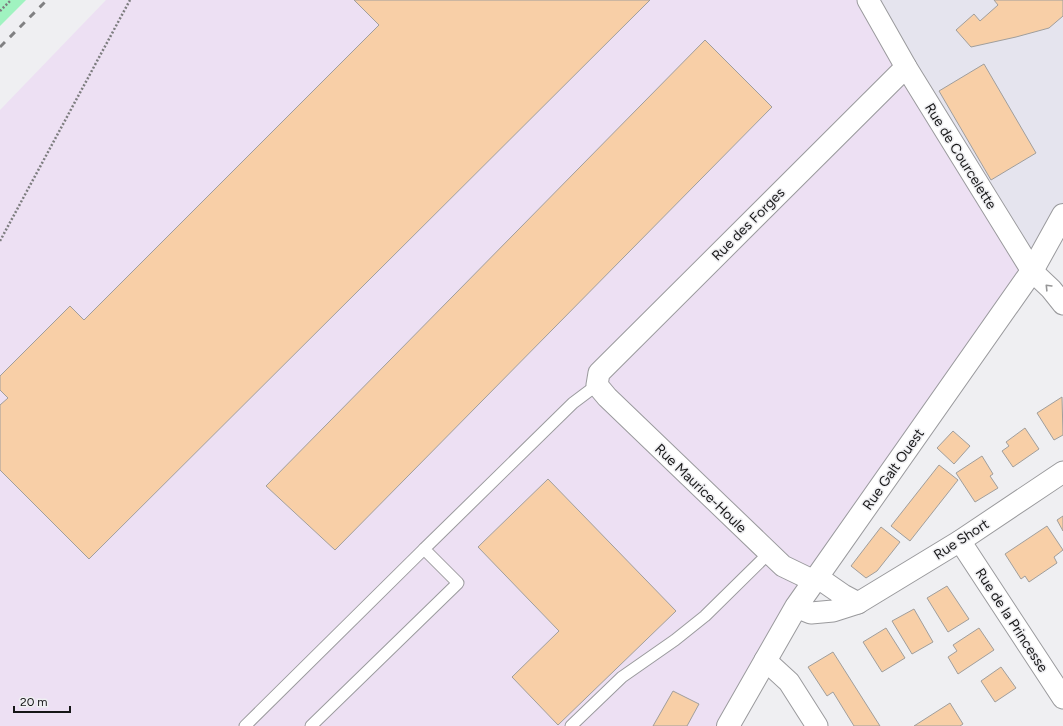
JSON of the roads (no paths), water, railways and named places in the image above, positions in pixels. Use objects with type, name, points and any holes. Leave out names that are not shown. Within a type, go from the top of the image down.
[{"type":"main road","name":"Rue Galt Ouest","points":[[728,726],[796,607],[1032,271],[1063,215]]},
{"type":"street","name":"Rue de Courcelette","points":[[868,0],[906,67],[1032,271],[1051,289],[1063,304]]},
{"type":"street","name":"Rue des Forges","points":[[597,385],[599,373],[906,67]]},
{"type":"street","name":"Rue Maurice-Houle","points":[[597,385],[607,397],[768,553],[783,566],[815,579]]},
{"type":"street","name":"Rue Short","points":[[796,607],[811,612],[833,611],[858,603],[960,541],[1063,472]]},
{"type":"street","name":"Rue de la Princesse","points":[[960,541],[1063,698]]},
{"type":"street","points":[[815,579],[858,603]]},
{"type":"street","points":[[765,660],[789,682],[818,726]]},
{"type":"lane","points":[[245,726],[573,403],[597,385]]},
{"type":"lane","points":[[311,726],[458,583],[424,549]]},
{"type":"lane","points":[[571,726],[622,677],[675,640],[705,616],[768,553]]},
{"type":"railway","points":[[0,47],[47,0]]}]
